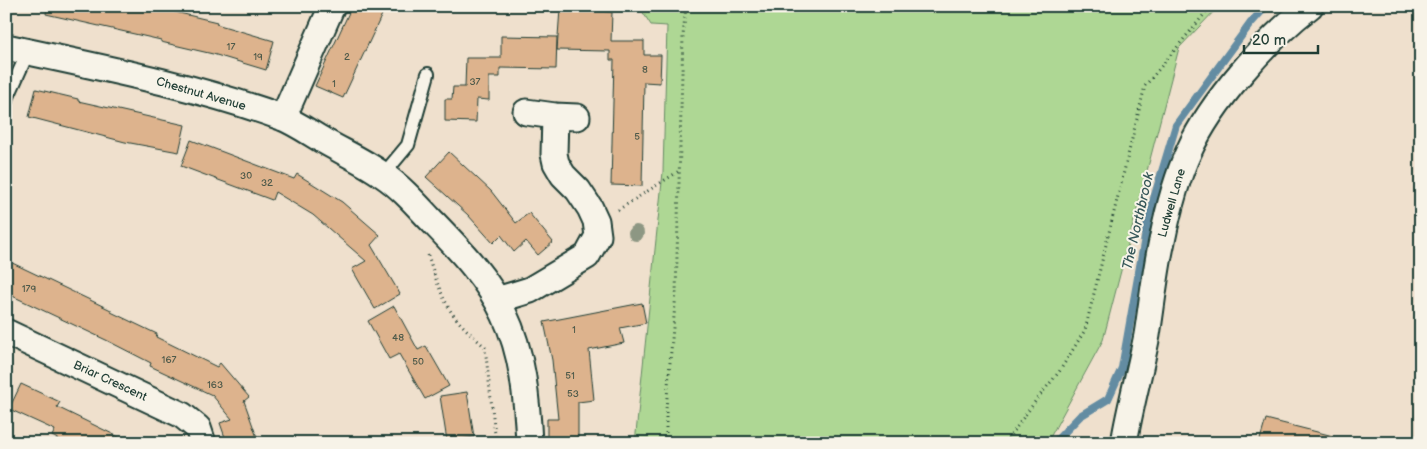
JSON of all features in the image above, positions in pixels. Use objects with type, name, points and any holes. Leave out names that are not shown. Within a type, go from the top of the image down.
[{"type":"street","points":[[283,118],[332,6]]},
{"type":"street","name":"Ludwell Lane","points":[[1124,443],[1147,336],[1161,243],[1173,196],[1190,149],[1212,111],[1235,80],[1269,44],[1310,6]]},
{"type":"street","name":"Chestnut Avenue","points":[[17,50],[135,75],[220,98],[283,118],[383,175],[413,201],[451,241],[484,278],[497,300],[516,346],[528,413],[529,443]]},
{"type":"street","points":[[497,300],[530,290],[587,256],[598,236],[596,221],[590,208],[578,190],[563,175],[556,163],[554,154],[566,116],[526,112]]},
{"type":"street","name":"Briar Crescent","points":[[6,332],[182,415],[198,428],[203,443]]},
{"type":"lane","points":[[6,101],[17,50]]},
{"type":"lane","points":[[383,175],[408,145],[428,74]]},
{"type":"path","points":[[666,443],[666,409],[676,294],[683,36],[686,6]]},
{"type":"path","points":[[1005,443],[1037,398],[1059,372],[1085,330],[1145,86],[1211,6]]},
{"type":"path","points":[[598,236],[606,218],[679,170]]},
{"type":"path","points":[[427,253],[441,293],[451,311],[485,347],[496,443]]},
{"type":"green space","points":[[618,6],[1219,6],[1179,48],[1103,340],[1047,443],[635,443],[663,172],[667,26],[651,25],[642,11],[618,9]]},
{"type":"building","points":[[47,6],[150,6],[217,22],[216,24],[274,41],[266,70],[213,54],[161,42],[161,40],[46,14]]},
{"type":"building","points":[[352,6],[386,6],[343,98],[315,86]]},
{"type":"building","points":[[560,9],[612,12],[611,41],[644,41],[644,55],[661,55],[660,83],[644,82],[642,186],[611,185],[614,60],[610,60],[610,51],[557,50]]},
{"type":"building","points":[[501,36],[557,37],[556,69],[500,68],[500,77],[489,77],[489,100],[477,99],[476,122],[445,121],[445,99],[452,99],[453,87],[465,87],[466,58],[501,58]]},
{"type":"building","points":[[36,89],[78,99],[78,101],[185,125],[179,152],[125,142],[29,117]]},
{"type":"building","points":[[191,140],[294,179],[297,174],[342,202],[380,235],[371,245],[400,294],[375,309],[352,269],[366,261],[313,215],[275,192],[272,200],[181,166]]},
{"type":"building","points":[[449,152],[491,191],[516,223],[529,213],[553,242],[538,255],[526,241],[514,252],[501,235],[493,243],[468,215],[426,177]]},
{"type":"building","points":[[6,260],[111,310],[111,312],[157,334],[156,337],[217,367],[220,363],[249,397],[244,401],[259,443],[227,443],[220,423],[232,419],[212,395],[150,366],[151,363],[106,340],[6,293]]},
{"type":"building","points":[[642,303],[646,323],[620,328],[624,343],[589,350],[594,400],[578,402],[578,443],[547,443],[547,419],[558,419],[552,360],[544,322]]},
{"type":"building","points":[[394,306],[418,350],[426,346],[449,386],[425,399],[399,354],[389,359],[368,321]]},
{"type":"building","points":[[21,384],[60,402],[57,407],[131,443],[66,443],[52,436],[55,430],[9,409]]},
{"type":"building","points":[[467,392],[474,437],[447,441],[440,396]]},
{"type":"building","points":[[1266,419],[1333,436],[1332,443],[1259,443]]},
{"type":"waterway","name":"The Northbrook","points":[[1054,443],[1080,416],[1108,399],[1122,368],[1149,215],[1176,125],[1250,24],[1266,6]]}]
